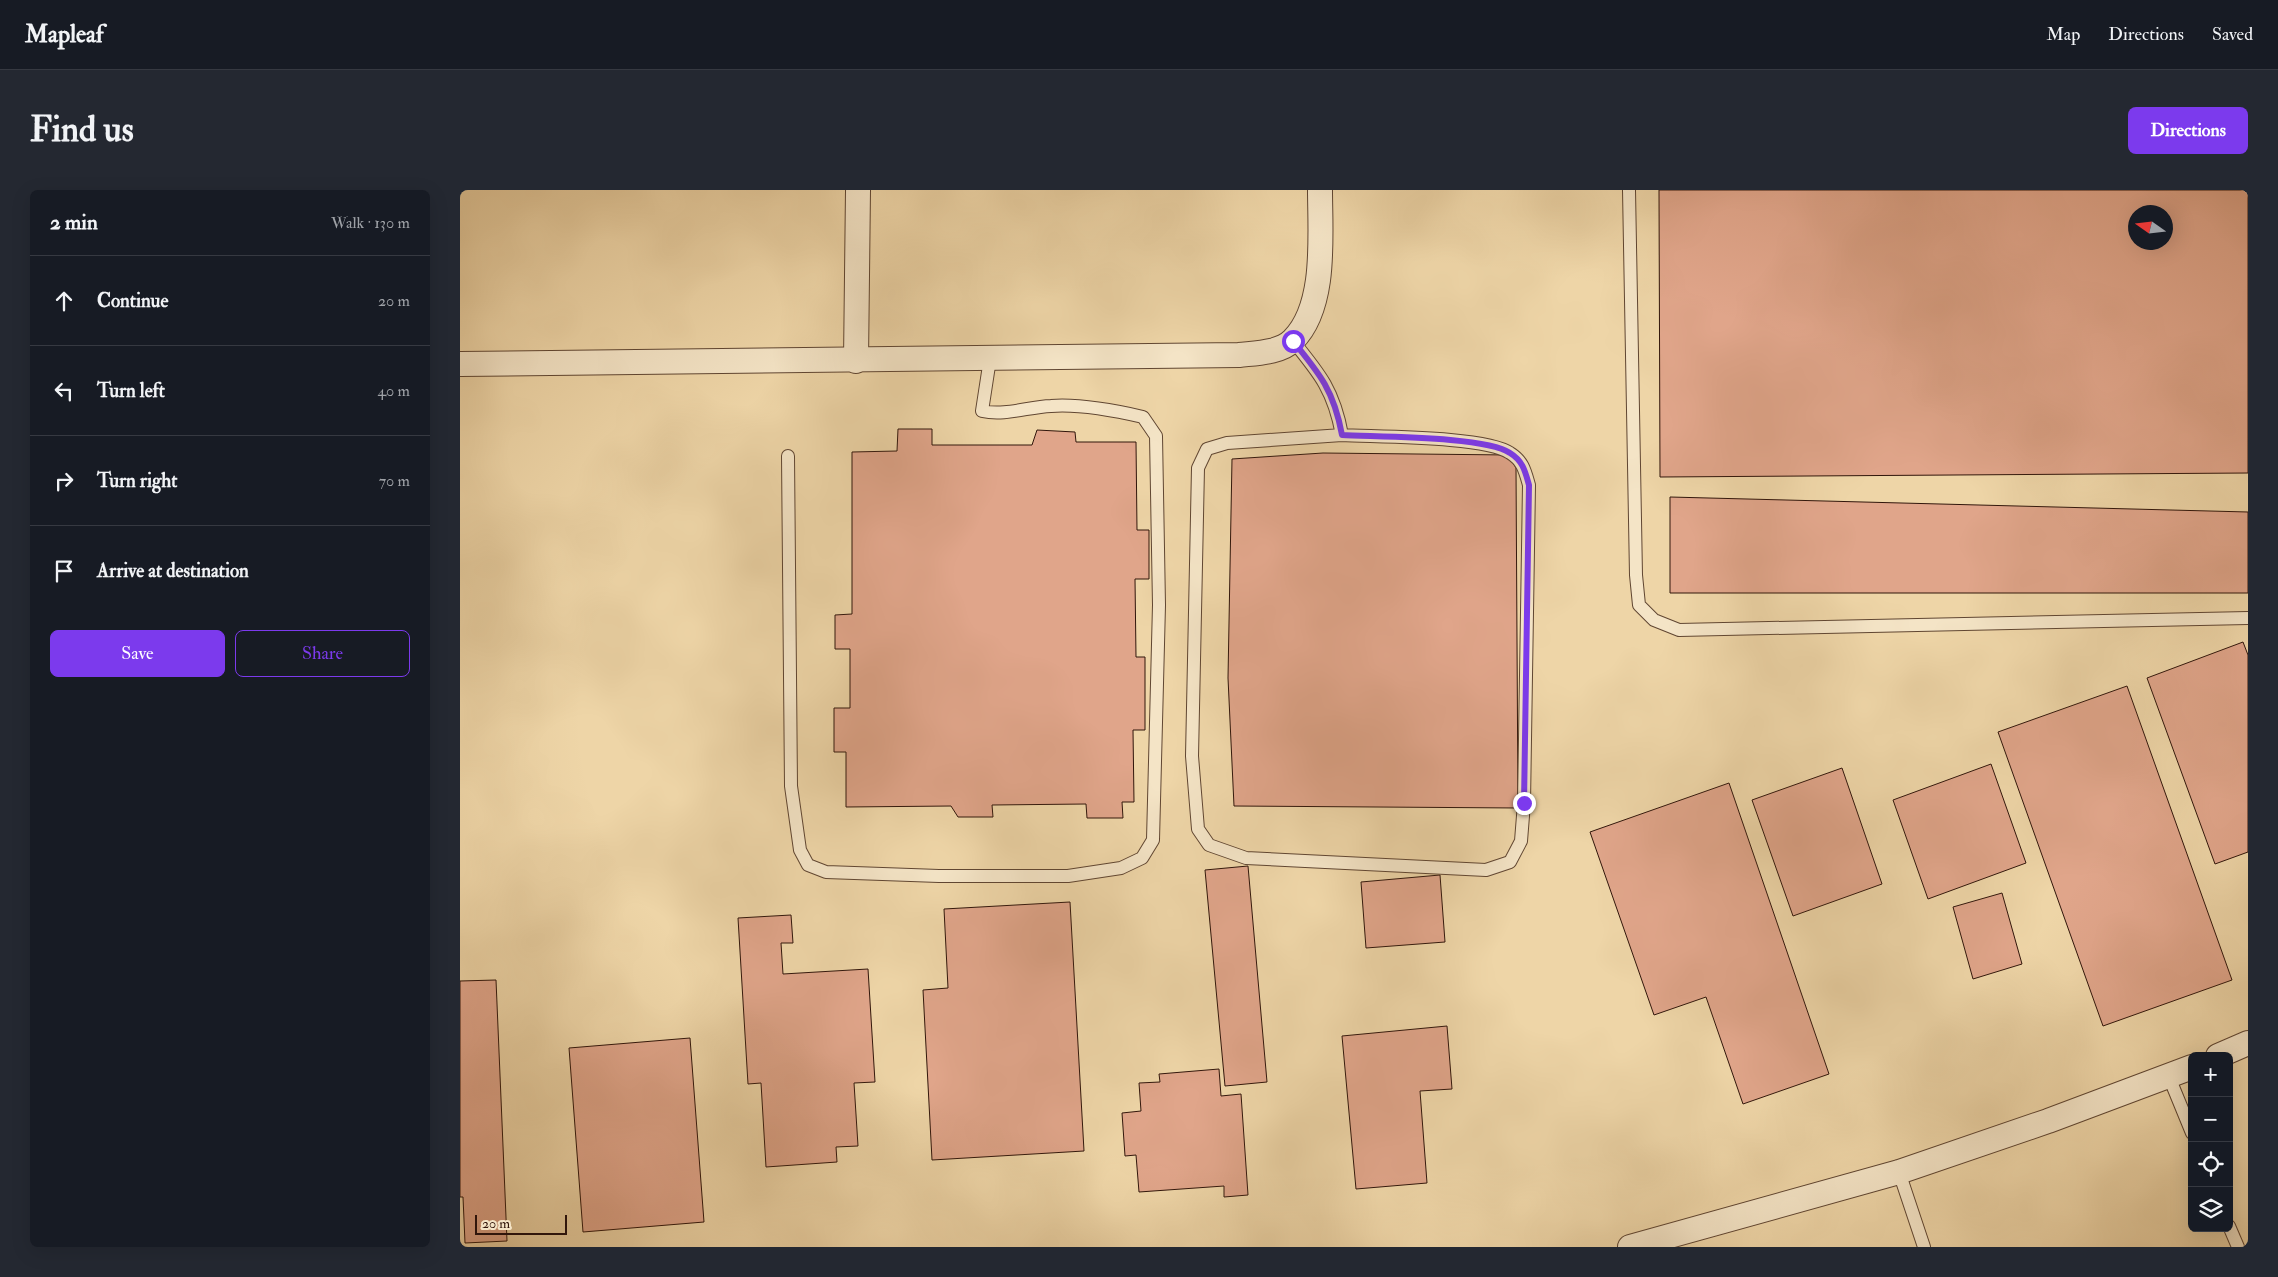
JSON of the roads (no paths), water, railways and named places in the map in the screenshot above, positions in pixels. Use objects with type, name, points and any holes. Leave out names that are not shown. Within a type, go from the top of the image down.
[{"type":"street","points":[[856,361],[858,190]]},
{"type":"street","points":[[460,364],[856,361],[1239,355],[1276,350],[1293,341],[1312,313],[1320,259],[1320,190]]},
{"type":"street","points":[[2227,1052],[2248,1043]]},
{"type":"street","points":[[1630,1247],[1899,1172],[2188,1069]]},
{"type":"lane","points":[[1629,190],[1636,575],[1639,605],[1654,620],[1680,630],[2248,618]]},
{"type":"lane","points":[[1293,341],[1324,380],[1338,416],[1342,435]]},
{"type":"lane","points":[[788,456],[791,786],[800,850],[808,864],[826,872],[939,876],[1068,876],[1121,868],[1142,858],[1153,840],[1159,605],[1156,436],[1142,417],[1121,412],[1052,405],[1003,412],[982,411],[990,359]]},
{"type":"lane","points":[[1342,435],[1485,443],[1510,452],[1524,466],[1529,485],[1524,803],[1521,841],[1510,862],[1486,870],[1246,858],[1209,845],[1198,829],[1192,756],[1198,468],[1207,449],[1227,443],[1342,435]]},
{"type":"lane","points":[[2169,1077],[2188,1123]]},
{"type":"lane","points":[[1899,1172],[1924,1247]]},
{"type":"lane","points":[[2232,1232],[2238,1247]]}]
